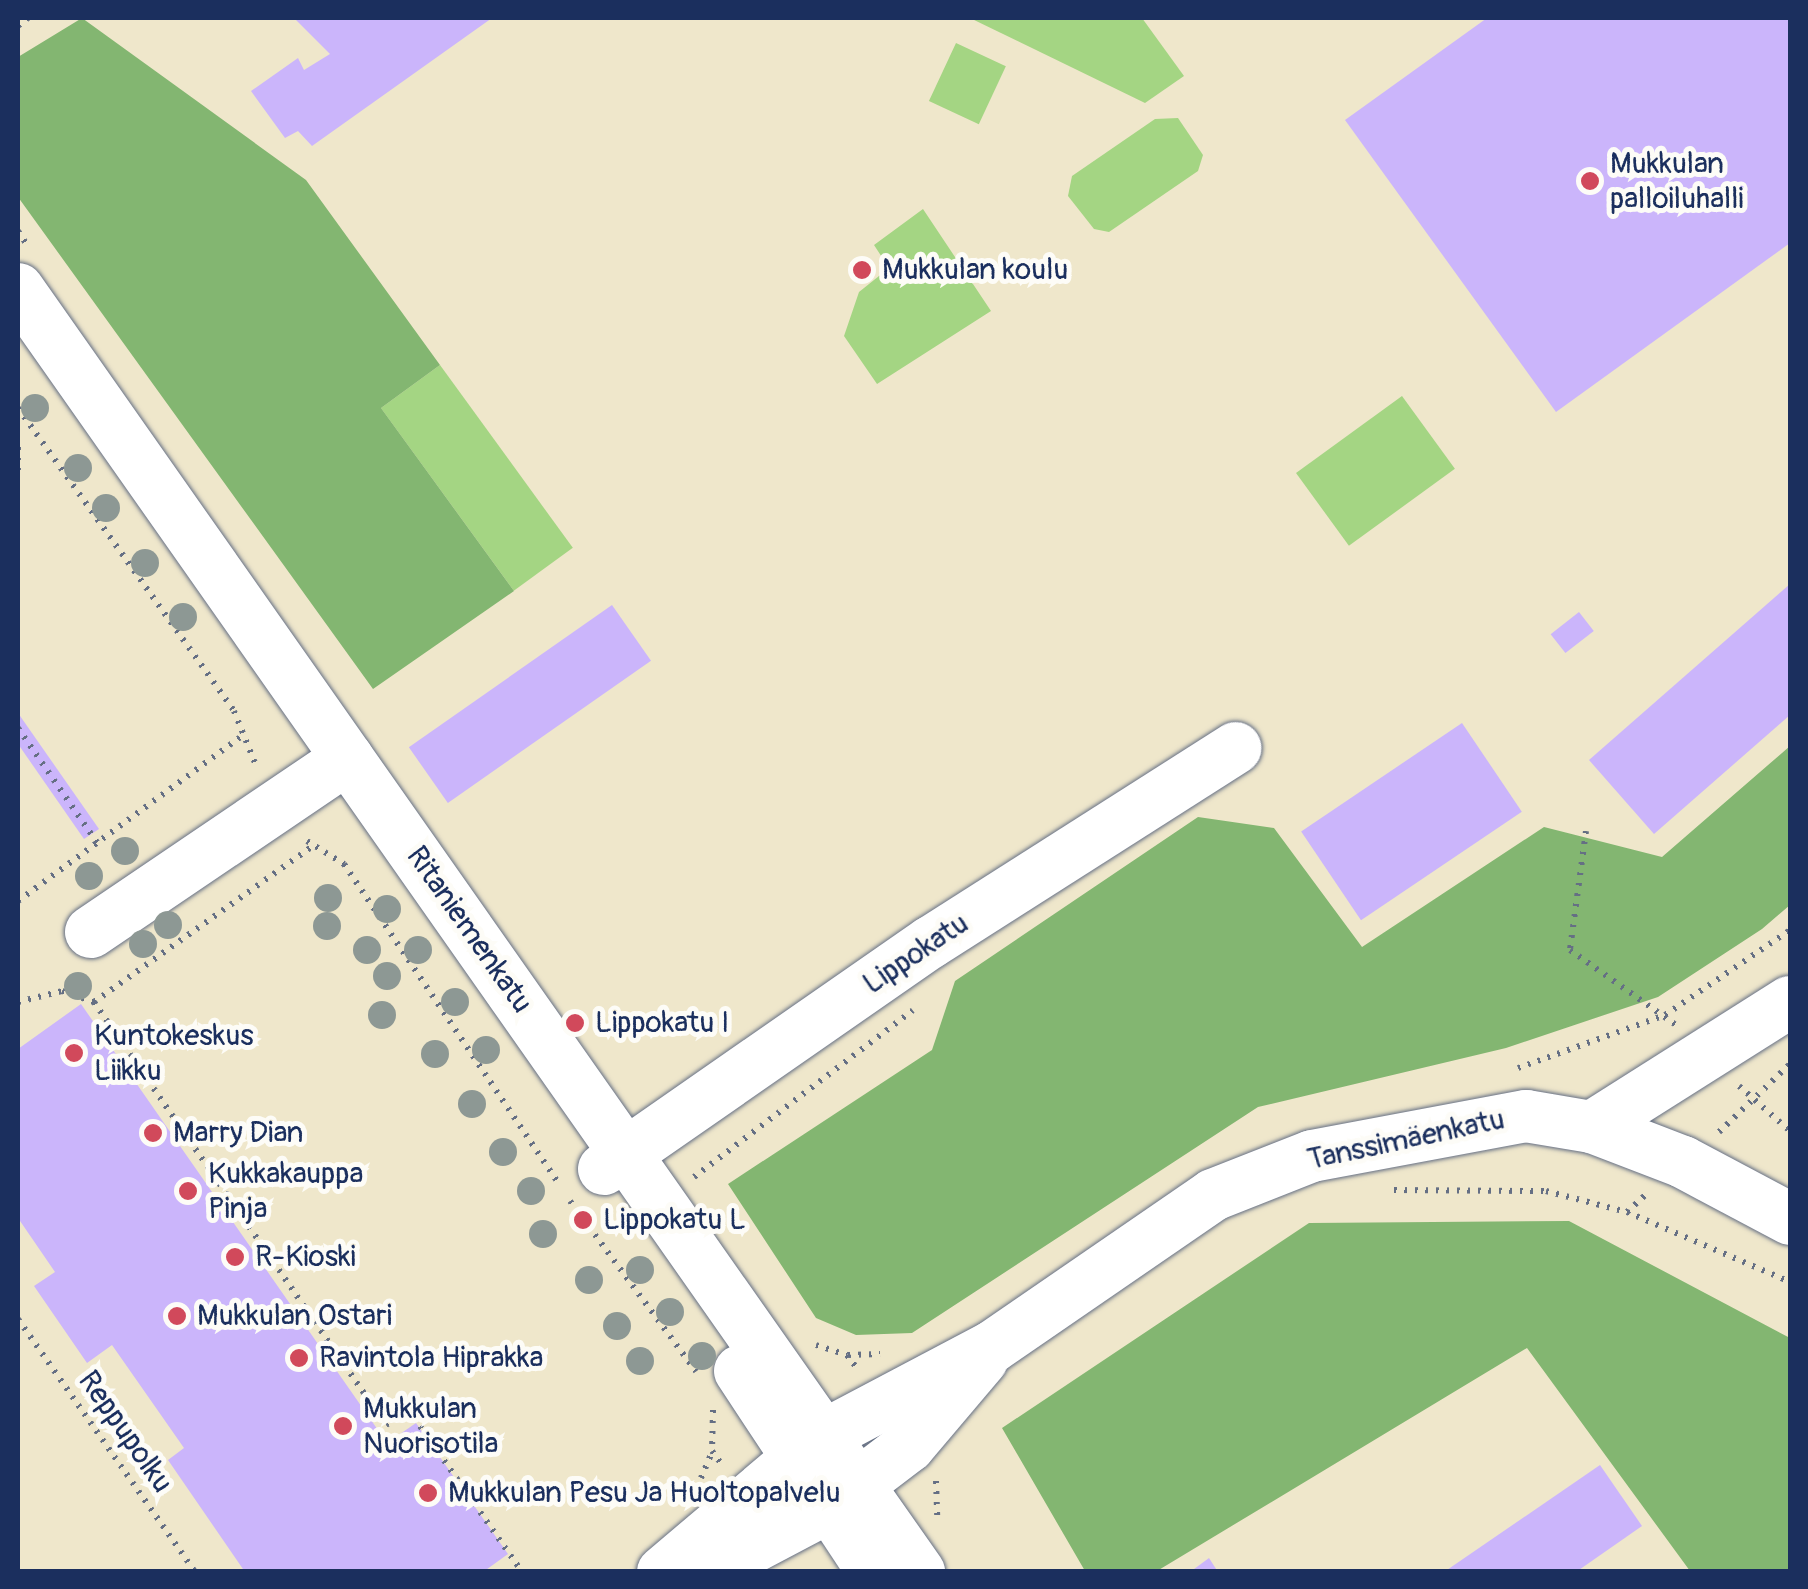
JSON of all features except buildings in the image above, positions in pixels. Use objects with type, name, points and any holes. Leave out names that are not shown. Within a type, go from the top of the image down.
[{"type":"street","name":"Ritaniemenkatu","points":[[18,289],[336,767]]},
{"type":"street","name":"Ritaniemenkatu","points":[[18,343],[336,767],[614,1159],[844,1495],[872,1572]]},
{"type":"street","name":"Lippokatu","points":[[614,1159],[1236,748]]},
{"type":"street","points":[[91,932],[336,767]]},
{"type":"street","points":[[1592,1128],[1790,1002]]},
{"type":"street","name":"Tanssimäenkatu","points":[[664,1572],[745,1495],[809,1447],[992,1347],[1214,1195],[1312,1156],[1526,1116],[1592,1128],[1790,1220]]},
{"type":"street","name":"Tanssimäenkatu","points":[[706,1572],[844,1495],[909,1446],[992,1347]]},
{"type":"street","name":"Ritaniemenkatu","points":[[844,1495],[928,1552]]},
{"type":"path","points":[[18,26],[28,18]]},
{"type":"path","points":[[18,408],[243,735],[311,847],[344,864],[701,1382]]},
{"type":"path","points":[[18,447],[18,472]]},
{"type":"path","points":[[18,728],[98,844]]},
{"type":"path","points":[[18,900],[243,735]]},
{"type":"path","points":[[1586,830],[1570,950],[1665,1014],[1790,1131]]},
{"type":"path","points":[[94,1002],[311,847]]},
{"type":"path","points":[[18,1002],[62,991],[94,1002],[386,1425],[408,1409],[522,1572]]},
{"type":"path","points":[[1753,1100],[1790,1064]]},
{"type":"path","points":[[1377,1192],[1546,1191],[1626,1212],[1790,1282]]},
{"type":"path","name":"Reppupolku","points":[[18,1319],[195,1572]]},
{"type":"path","points":[[707,1397],[712,1451],[745,1495]]},
{"type":"path","points":[[928,1552],[935,1484],[944,1469]]},
{"type":"green space","points":[[82,18],[306,180],[440,365],[381,408],[514,591],[373,689],[18,197],[18,57]]},
{"type":"green space","points":[[970,18],[1142,18],[1184,76],[1145,103]]},
{"type":"green space","points":[[956,43],[1006,66],[979,124],[929,101]]},
{"type":"green space","points":[[1178,118],[1203,155],[1198,171],[1109,232],[1094,229],[1068,196],[1072,176],[1155,119]]},
{"type":"green space","points":[[923,209],[991,311],[877,384],[844,336],[859,292],[889,268],[874,245]]},
{"type":"green space","points":[[440,365],[573,548],[514,591],[381,408]]},
{"type":"green space","points":[[1402,396],[1455,469],[1349,546],[1296,473]]},
{"type":"green space","points":[[1790,746],[1790,905],[1762,929],[1658,997],[1506,1048],[1258,1107],[912,1333],[856,1335],[816,1318],[728,1184],[932,1050],[955,981],[1198,817],[1274,828],[1362,947],[1544,827],[1662,857]]},
{"type":"green space","points":[[1569,1221],[1790,1338],[1790,1571],[1690,1571],[1527,1348],[1157,1571],[1085,1571],[1002,1428],[1309,1223]]},
{"type":"place","name":"Mukkulan palloiluhalli","points":[[1590,181]]},
{"type":"place","name":"Mukkulan koulu","points":[[862,270]]},
{"type":"place","name":"Lippokatu I","points":[[575,1023]]},
{"type":"place","name":"Kuntokeskus Liikku","points":[[74,1053]]},
{"type":"place","name":"Marry Dian","points":[[153,1133]]},
{"type":"place","name":"Kukkakauppa Pinja","points":[[188,1191]]},
{"type":"place","name":"Lippokatu L","points":[[583,1220]]},
{"type":"place","name":"R-Kioski","points":[[235,1257]]},
{"type":"place","name":"Mukkulan Ostari","points":[[177,1316]]},
{"type":"place","name":"Ravintola Hiprakka","points":[[299,1358]]},
{"type":"place","name":"Mukkulan Nuorisotila","points":[[343,1426]]},
{"type":"place","name":"Mukkulan Pesu Ja Huoltopalvelu","points":[[428,1493]]}]
